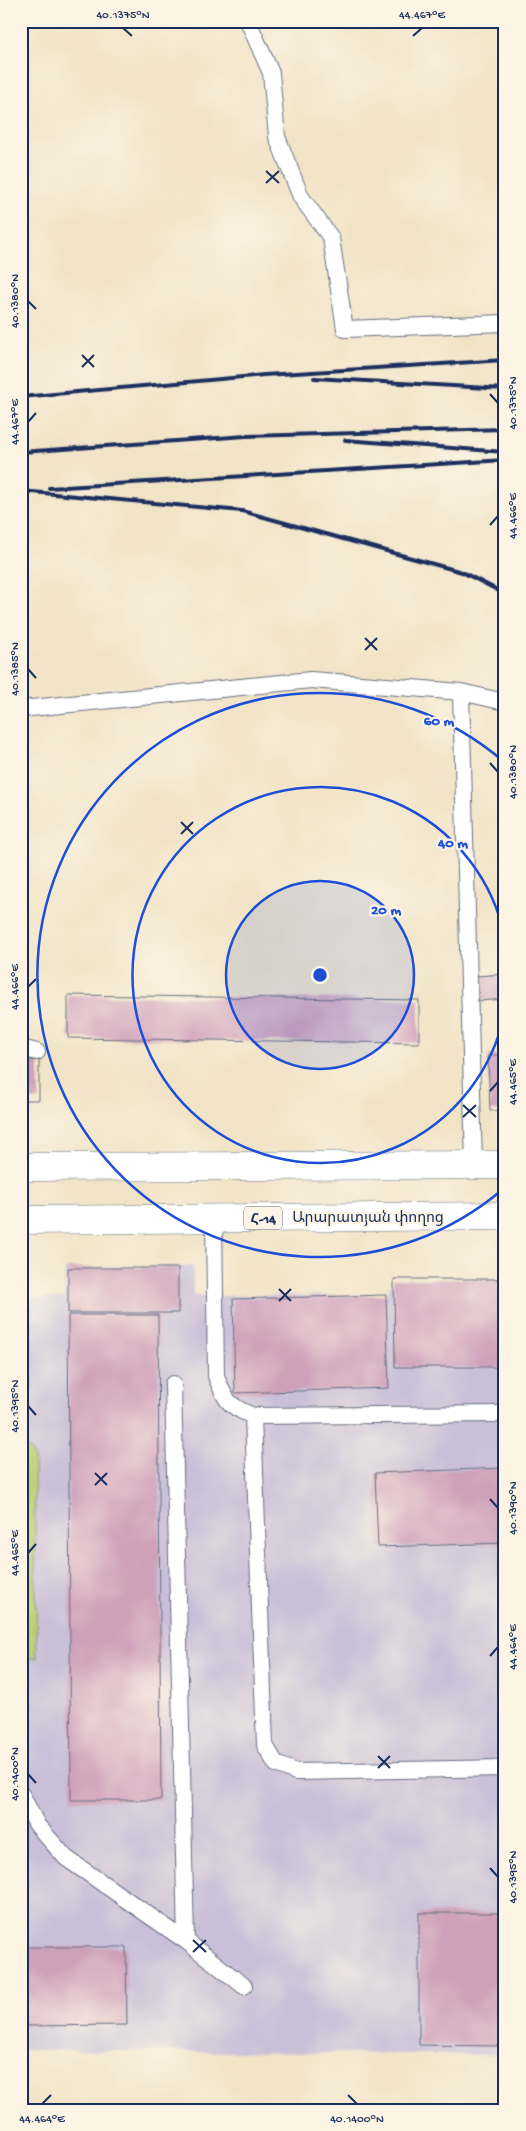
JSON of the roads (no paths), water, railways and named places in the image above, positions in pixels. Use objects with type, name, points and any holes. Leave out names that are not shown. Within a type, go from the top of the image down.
[{"type":"main road","points":[[21,1167],[505,1165]]},
{"type":"main road","name":"Արարատյան փողոց","points":[[21,1220],[505,1216]]},
{"type":"lane","points":[[248,21],[271,73],[277,138],[301,197],[331,238],[345,329],[505,323]]},
{"type":"lane","points":[[21,709],[311,680],[461,692],[505,702]]},
{"type":"lane","points":[[461,692],[474,1165]]},
{"type":"lane","points":[[214,1219],[216,1376],[225,1399],[235,1409],[253,1416],[505,1414]]},
{"type":"lane","points":[[173,1384],[186,1941]]},
{"type":"lane","points":[[253,1416],[265,1745],[276,1764],[296,1772],[505,1768]]},
{"type":"lane","points":[[21,1794],[38,1824],[66,1858],[186,1941],[244,1986]]},
{"type":"railway","points":[[21,397],[264,375],[505,360]]},
{"type":"railway","points":[[314,378],[505,389]]},
{"type":"railway","points":[[21,452],[246,436],[505,429]]},
{"type":"railway","points":[[345,440],[505,452]]},
{"type":"railway","points":[[49,488],[505,460]]},
{"type":"railway","points":[[21,491],[242,511],[462,572],[505,594]]}]
